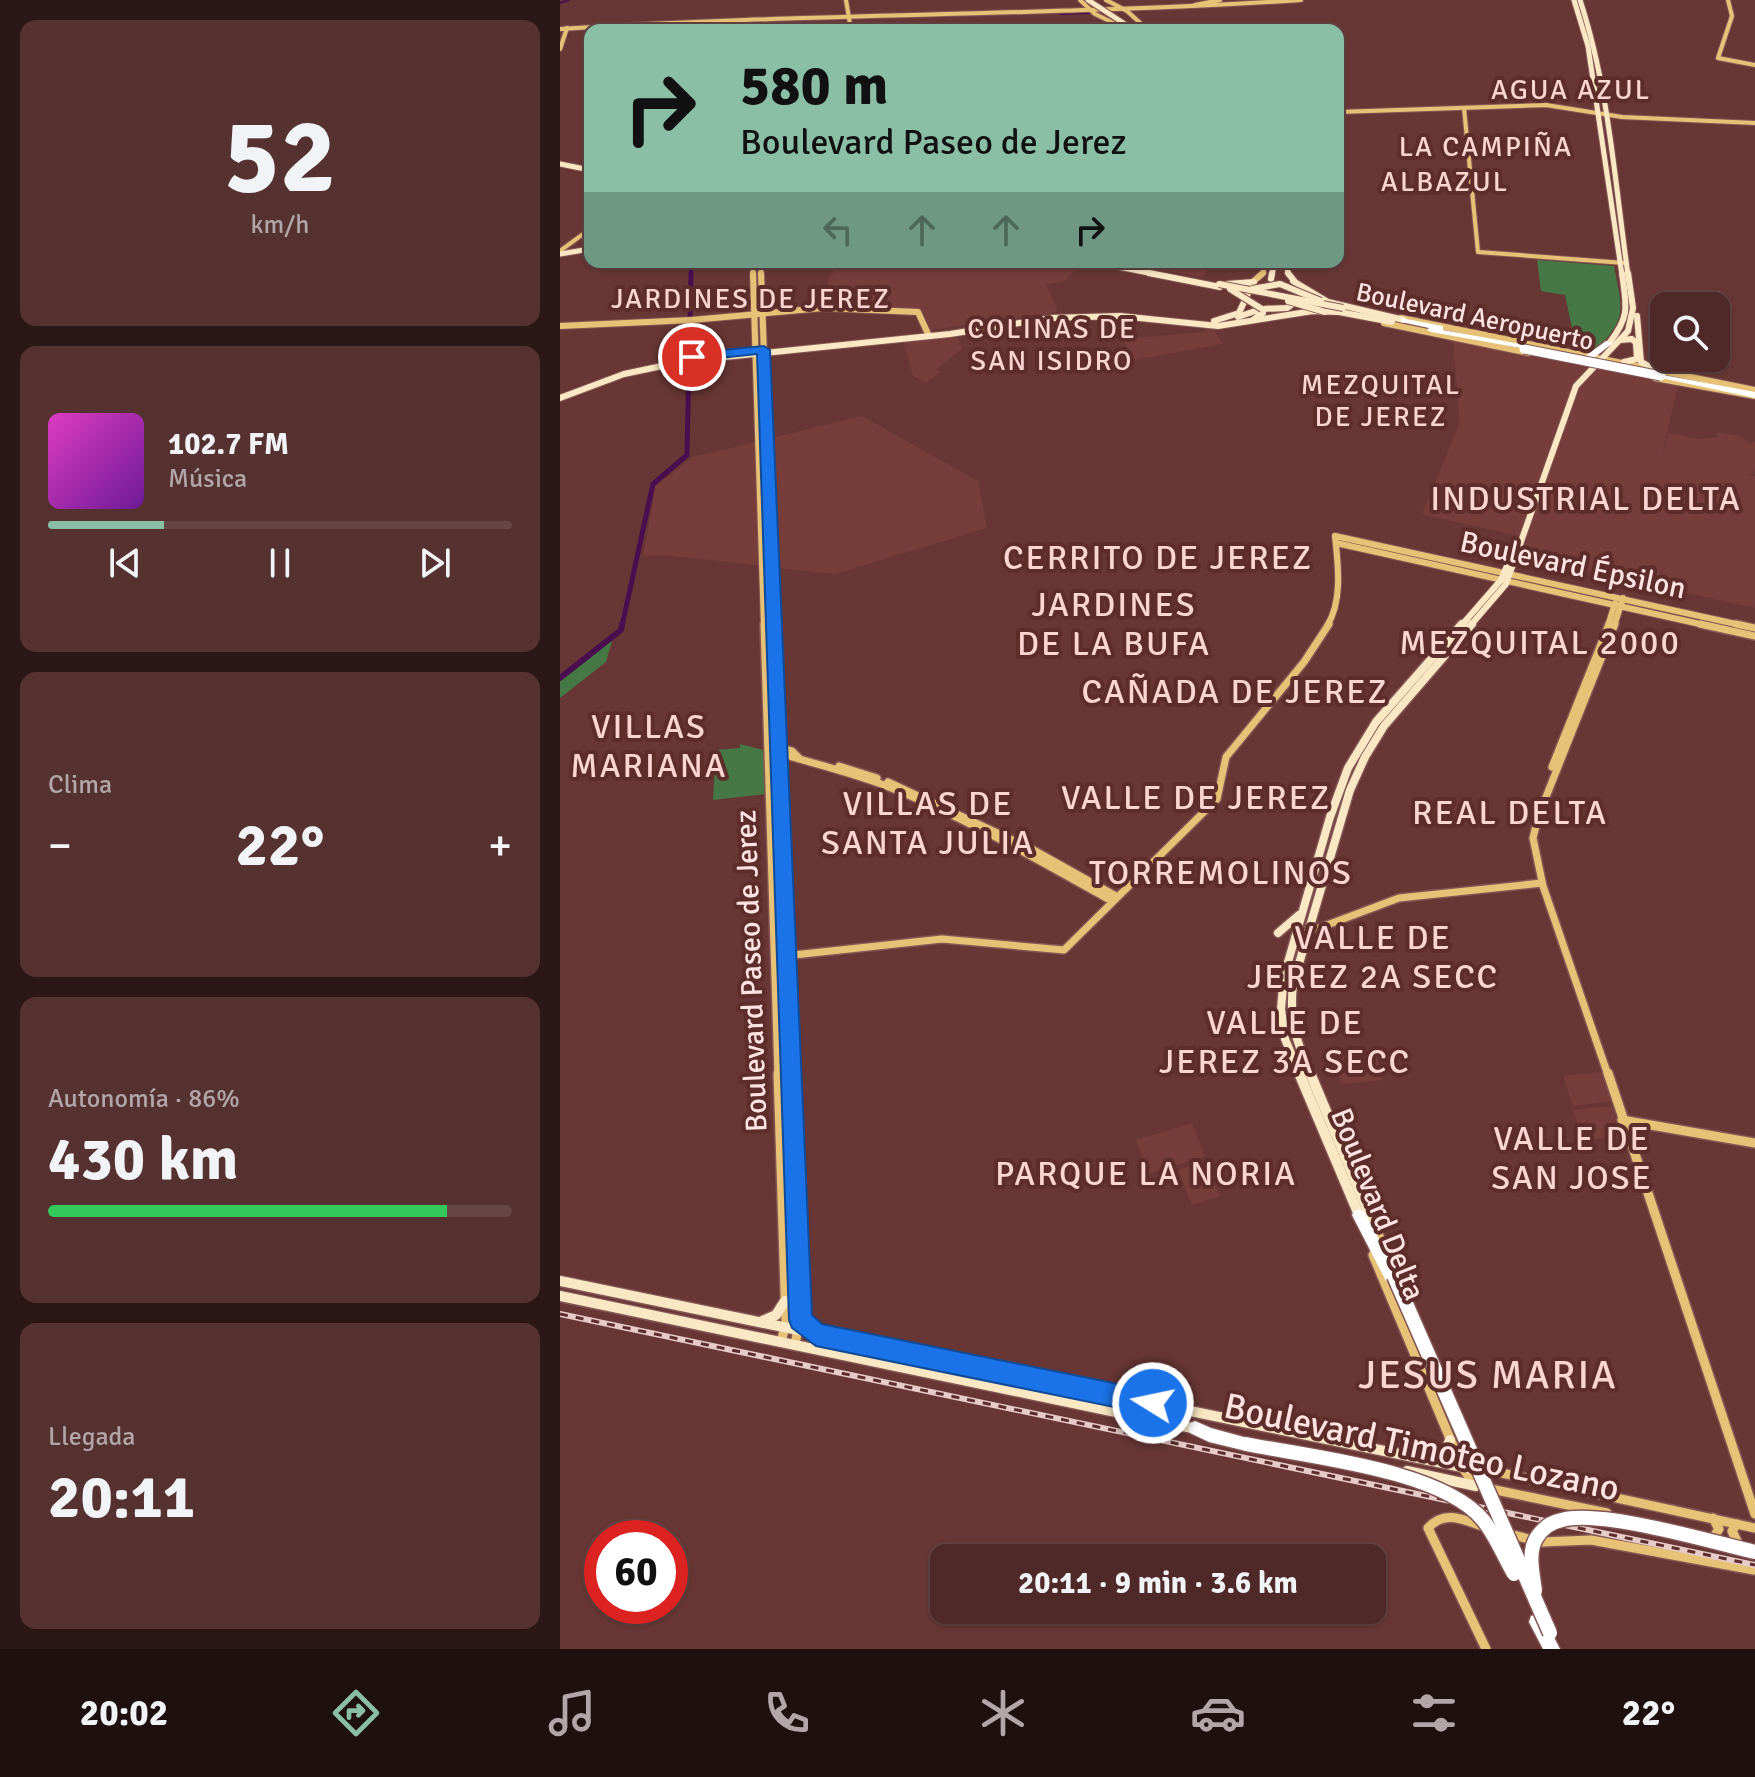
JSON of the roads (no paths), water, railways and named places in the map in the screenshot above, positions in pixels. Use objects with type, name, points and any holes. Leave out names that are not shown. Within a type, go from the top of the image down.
[{"type":"highway","name":"Boulevard Aeropuerto","points":[[1397,321],[1431,328]]},
{"type":"highway","name":"Boulevard Aeropuerto","points":[[1397,321],[1755,393]]},
{"type":"highway","points":[[1417,327],[1450,337]]},
{"type":"highway","points":[[1431,328],[1592,361],[1614,342]]},
{"type":"highway","points":[[1359,1215],[1392,1276]]},
{"type":"highway","points":[[1376,1230],[1392,1276],[1546,1635]]},
{"type":"highway","points":[[1195,1428],[1209,1435],[1246,1444],[1408,1477],[1456,1496],[1478,1515],[1494,1535],[1546,1635],[1559,1649]]},
{"type":"highway","points":[[1546,1635],[1533,1580],[1531,1556],[1541,1533],[1560,1519],[1585,1516],[1605,1519],[1755,1554]]},
{"type":"main road","points":[[1097,0],[1130,24]]},
{"type":"main road","points":[[1577,0],[1603,115],[1623,264],[1627,316],[1614,342]]},
{"type":"main road","points":[[1085,2],[1127,24]]},
{"type":"main road","points":[[560,162],[584,167]]},
{"type":"main road","points":[[1613,197],[1614,227],[1633,308],[1641,362],[1650,367]]},
{"type":"main road","points":[[1605,223],[1614,227]]},
{"type":"main road","points":[[560,252],[584,249]]},
{"type":"main road","points":[[1129,268],[1240,288],[1221,288]]},
{"type":"main road","points":[[1137,268],[1221,288],[1235,293],[1244,302]]},
{"type":"main road","points":[[1274,268],[1272,282],[1286,299],[1312,310],[1364,316],[1374,321],[1397,321]]},
{"type":"main road","points":[[1277,318],[1301,306],[1303,294],[1286,268]]},
{"type":"main road","points":[[1153,272],[1188,279]]},
{"type":"main road","name":"Boulevard Aeropuerto","points":[[1188,279],[1397,321]]},
{"type":"main road","name":"Boulevard Aeropuerto","points":[[1188,279],[1397,321]]},
{"type":"main road","points":[[1293,281],[1338,308]]},
{"type":"main road","points":[[1233,287],[1254,282]]},
{"type":"main road","points":[[1201,321],[1231,317],[1242,310],[1249,291],[1267,284],[1286,284],[1338,308],[1397,321]]},
{"type":"main road","points":[[1233,287],[1262,309],[1290,307],[1303,294]]},
{"type":"main road","points":[[560,396],[593,380],[651,363],[926,335],[1047,319],[1093,316],[1230,325],[1338,308]]},
{"type":"main road","points":[[1614,342],[1630,327],[1633,308]]},
{"type":"main road","points":[[926,335],[1080,313],[1121,313],[1223,322],[1255,311],[1263,313],[1261,317],[1230,325]]},
{"type":"main road","points":[[1614,342],[1632,339],[1637,346],[1637,359],[1624,362]]},
{"type":"main road","points":[[1575,362],[1592,361]]},
{"type":"main road","name":"Boulevard Delta","points":[[1359,1215],[1283,1030],[1283,987],[1354,779],[1384,726],[1469,628],[1504,579],[1576,386],[1592,361]]},
{"type":"main road","name":"Boulevard Delta","points":[[1376,1230],[1295,1038],[1290,1011],[1304,932],[1302,911],[1348,768],[1370,730],[1504,579],[1573,383],[1592,361]]},
{"type":"main road","points":[[1581,378],[1582,384],[1588,386]]},
{"type":"main road","points":[[1488,576],[1504,579]]},
{"type":"main road","points":[[1469,628],[1466,624],[1475,610]]},
{"type":"main road","points":[[1348,768],[1353,772],[1354,779]]},
{"type":"main road","points":[[1278,933],[1291,925],[1302,911]]},
{"type":"main road","points":[[561,1297],[564,1282]]},
{"type":"main road","name":"Boulevard Timoteo Lozano","points":[[564,1282],[786,1328],[800,1325],[816,1335],[1434,1461],[1463,1471],[1476,1486]]},
{"type":"main road","name":"Boulevard Timoteo Lozano","points":[[561,1297],[1195,1428],[1491,1473]]},
{"type":"main road","points":[[760,1322],[776,1315],[785,1301]]},
{"type":"main road","points":[[1111,1410],[1118,1406],[1116,1396]]},
{"type":"main road","points":[[1131,1414],[1128,1405],[1137,1401]]},
{"type":"main road","points":[[1434,1461],[1445,1453],[1450,1440]]},
{"type":"main road","points":[[1463,1471],[1476,1456]]},
{"type":"street","points":[[1065,11],[1085,2],[1100,5],[1105,0],[1127,12],[1134,24]]},
{"type":"street","points":[[1116,24],[1110,16],[1142,8],[1187,6],[1220,0]]},
{"type":"street","points":[[1229,0],[1301,0]]},
{"type":"street","points":[[848,11],[860,14],[1127,12],[1201,8],[1252,0]]},
{"type":"street","points":[[1729,0],[1735,14],[1720,59],[1755,64]]},
{"type":"street","points":[[1085,2],[1092,12],[1116,24]]},
{"type":"street","points":[[631,24],[848,11],[1092,12]]},
{"type":"street","points":[[1078,13],[1103,18]]},
{"type":"street","points":[[564,28],[584,27]]},
{"type":"street","points":[[560,40],[564,28]]},
{"type":"street","points":[[560,49],[564,28]]},
{"type":"street","points":[[1344,112],[1546,105],[1603,115]]},
{"type":"street","points":[[1539,106],[1603,115],[1739,126],[1753,123]]},
{"type":"street","points":[[1464,108],[1477,250],[1487,254],[1623,264]]},
{"type":"street","points":[[560,252],[584,235]]},
{"type":"street","name":"Boulevard Paseo de Jerez","points":[[753,268],[754,318],[765,376],[772,533],[800,1325],[795,1345]]},
{"type":"street","name":"Boulevard Paseo de Jerez","points":[[761,268],[762,317],[756,376],[786,1328],[781,1342]]},
{"type":"street","points":[[1244,302],[1245,292],[1264,274],[1266,268]]},
{"type":"street","points":[[560,328],[754,318],[848,309],[913,312],[926,335]]},
{"type":"street","name":"Boulevard Aeropuerto","points":[[1374,321],[1575,362]]},
{"type":"street","name":"Boulevard Aeropuerto","points":[[1397,321],[1592,361],[1609,369],[1755,393]]},
{"type":"street","points":[[1609,369],[1604,362],[1615,360]]},
{"type":"street","name":"Boulevard Aeropuerto","points":[[1592,361],[1615,360],[1650,368]]},
{"type":"street","name":"Boulevard Aeropuerto","points":[[1668,372],[1755,393]]},
{"type":"street","points":[[756,376],[765,376]]},
{"type":"street","points":[[759,473],[769,471]]},
{"type":"street","points":[[761,514],[771,508]]},
{"type":"street","points":[[762,539],[772,533]]},
{"type":"street","points":[[775,957],[942,939],[1064,950],[1216,801],[1226,757],[1300,667],[1334,613],[1339,570],[1336,539]]},
{"type":"street","name":"Boulevard Épsilon","points":[[1336,539],[1504,579],[1755,628]]},
{"type":"street","name":"Boulevard Épsilon","points":[[1336,539],[1488,576]]},
{"type":"street","points":[[1619,601],[1607,647],[1555,768],[1533,833],[1542,883],[1680,1282],[1755,1514]]},
{"type":"street","name":"Boulevard Épsilon","points":[[1619,601],[1755,636]]},
{"type":"street","points":[[768,747],[904,794],[1038,859],[1108,899],[1117,898]]},
{"type":"street","points":[[827,766],[849,768],[896,785],[1037,852],[1117,898]]},
{"type":"street","points":[[896,785],[912,784]]},
{"type":"street","points":[[1304,932],[1399,898],[1542,883]]},
{"type":"street","points":[[1623,1122],[1755,1145]]},
{"type":"street","name":"Boulevard Delta","points":[[1359,1215],[1463,1471]]},
{"type":"street","name":"Boulevard Delta","points":[[1376,1230],[1476,1456],[1491,1473]]},
{"type":"street","points":[[1431,1394],[1448,1391]]},
{"type":"street","name":"Boulevard Timoteo Lozano","points":[[1491,1473],[1755,1528]]},
{"type":"street","name":"Boulevard Timoteo Lozano","points":[[1476,1486],[1755,1545]]},
{"type":"street","points":[[1486,1649],[1429,1531],[1434,1520],[1451,1516],[1536,1541],[1591,1540],[1754,1568]]},
{"type":"street","points":[[1713,1518],[1719,1529],[1715,1535]]},
{"type":"street","points":[[1644,1521],[1653,1534],[1755,1554]]},
{"type":"street","points":[[1737,1524],[1732,1531],[1737,1541]]},
{"type":"waterway","points":[[560,3],[569,0]]},
{"type":"waterway","points":[[1061,13],[1090,12]]},
{"type":"waterway","points":[[691,268],[691,273]]},
{"type":"waterway","points":[[690,319],[691,273]]},
{"type":"waterway","points":[[689,356],[690,325]]},
{"type":"waterway","points":[[687,452],[689,362]]},
{"type":"waterway","points":[[622,626],[653,484],[687,455]]},
{"type":"waterway","points":[[560,678],[621,630],[622,624]]},
{"type":"railway","points":[[560,1314],[1755,1565]]},
{"type":"district","name":"AGUA AZUL","points":[[1571,89]]},
{"type":"district","name":"LA CAMPIÑA","points":[[1486,146]]},
{"type":"district","name":"ALBAZUL","points":[[1445,181]]},
{"type":"district","name":"JARDINES DE JEREZ","points":[[751,298]]},
{"type":"district","name":"COLINAS DE SAN ISIDRO","points":[[1052,344]]},
{"type":"district","name":"MEZQUITAL DE JEREZ","points":[[1381,400]]},
{"type":"district","name":"INDUSTRIAL DELTA","points":[[1586,498]]},
{"type":"district","name":"CERRITO DE JEREZ","points":[[1158,557]]},
{"type":"district","name":"JARDINES DE LA BUFA","points":[[1114,624]]},
{"type":"district","name":"MEZQUITAL 2000","points":[[1540,642]]},
{"type":"district","name":"CAÑADA DE JEREZ","points":[[1235,691]]},
{"type":"district","name":"VILLAS MARIANA","points":[[649,746]]},
{"type":"district","name":"VALLE DE JEREZ","points":[[1196,797]]},
{"type":"district","name":"REAL DELTA","points":[[1510,812]]},
{"type":"district","name":"VILLAS DE SANTA JULIA","points":[[928,822]]},
{"type":"district","name":"TORREMOLINOS","points":[[1221,872]]},
{"type":"district","name":"VALLE DE JEREZ 2A SECC","points":[[1373,956]]},
{"type":"district","name":"VALLE DE JEREZ 3A SECC","points":[[1285,1042]]},
{"type":"district","name":"VALLE DE SAN JOSE","points":[[1572,1158]]},
{"type":"district","name":"PARQUE LA NORIA","points":[[1146,1173]]},
{"type":"district","name":"JESUS MARIA","points":[[1488,1374]]}]
